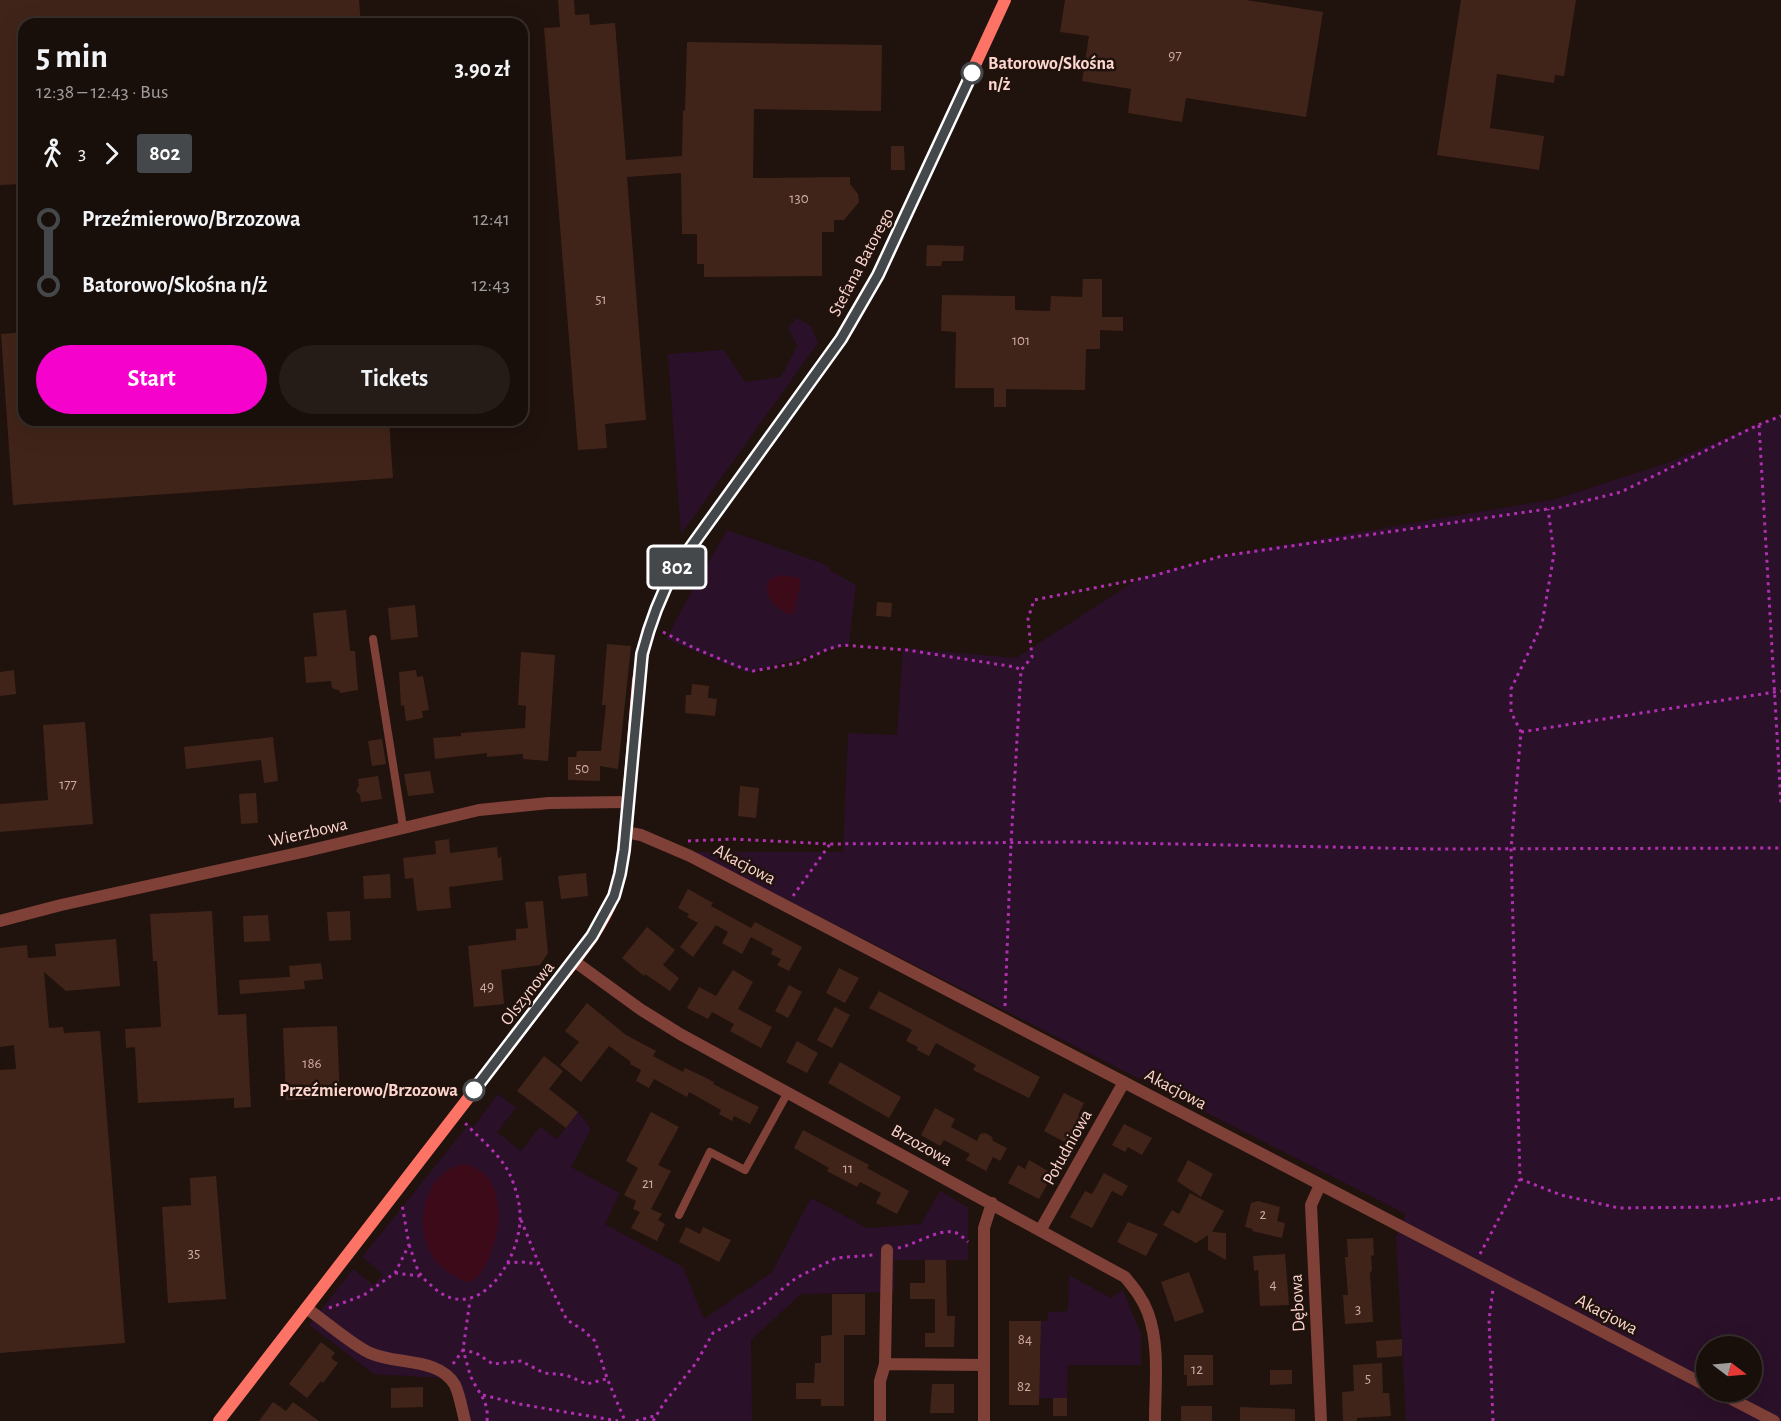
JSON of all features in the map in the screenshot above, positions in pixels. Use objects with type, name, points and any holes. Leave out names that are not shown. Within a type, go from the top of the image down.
[{"type":"street","name":"Stefana Batorego","points":[[711,519],[841,339],[878,275],[1005,0]]},
{"type":"street","name":"Olszynowa","points":[[219,1421],[574,961],[592,936],[614,896],[620,874],[625,832],[642,654],[649,627],[665,587],[675,569],[711,519]]},
{"type":"street","name":"Wierzbowa","points":[[0,921],[61,905],[307,851],[479,810],[549,803],[627,802]]},
{"type":"street","name":"Akacjowa","points":[[625,832],[641,835],[690,856],[1696,1380]]},
{"type":"street","name":"Brzozowa","points":[[574,961],[640,1009],[680,1034],[1041,1229],[1125,1277],[1139,1293],[1148,1313],[1155,1360],[1155,1421]]},
{"type":"street","name":"Południowa","points":[[1041,1229],[1124,1082]]},
{"type":"street","name":"Dębowa","points":[[1320,1185],[1311,1205],[1321,1421]]},
{"type":"street","points":[[984,1421],[984,1228],[992,1203]]},
{"type":"street","points":[[880,1421],[880,1381],[885,1364],[887,1252]]},
{"type":"street","points":[[306,1308],[368,1352],[384,1359],[432,1367],[445,1375],[456,1388],[465,1421]]},
{"type":"street","points":[[885,1364],[984,1365]]},
{"type":"street","points":[[1737,1402],[1774,1421]]},
{"type":"lane","points":[[373,639],[403,827]]},
{"type":"lane","points":[[679,1215],[710,1152],[746,1170],[788,1092]]},
{"type":"path","points":[[1005,1020],[1011,843],[1021,670],[1032,657],[1028,619],[1034,600],[1149,577],[1222,556],[1548,509],[1621,492],[1781,416]]},
{"type":"path","points":[[1758,425],[1781,804]]},
{"type":"path","points":[[1475,1265],[1520,1179],[1511,849],[1521,732],[1511,712],[1511,689],[1542,624],[1554,554],[1548,509]]},
{"type":"path","points":[[649,627],[675,637],[694,648],[753,671],[798,663],[842,645],[907,650],[1015,667],[1021,670]]},
{"type":"path","points":[[1521,732],[1781,691]]},
{"type":"path","points":[[665,845],[693,840],[733,839],[830,844],[1075,842],[1511,849],[1781,848]]},
{"type":"path","points":[[786,906],[830,844]]},
{"type":"path","points":[[402,1201],[409,1245],[421,1276],[442,1295],[456,1300],[470,1300],[485,1291],[507,1263],[518,1235],[520,1219],[517,1195],[509,1173],[494,1152],[463,1122]]},
{"type":"path","points":[[1520,1179],[1560,1195],[1619,1208],[1721,1206],[1781,1198]]},
{"type":"path","points":[[520,1219],[567,1320],[595,1341],[625,1421]]},
{"type":"path","points":[[653,1421],[654,1416],[696,1363],[713,1333],[759,1308],[796,1278],[836,1258],[887,1252],[952,1231],[968,1242]]},
{"type":"path","points":[[317,1316],[332,1306],[364,1294],[395,1273],[409,1245]]},
{"type":"path","points":[[507,1263],[539,1264]]},
{"type":"path","points":[[395,1273],[421,1276]]},
{"type":"path","points":[[1492,1421],[1489,1320],[1494,1276]]},
{"type":"path","points":[[470,1300],[463,1350],[470,1375],[475,1386],[483,1395],[488,1412],[487,1421]]},
{"type":"path","points":[[463,1350],[476,1353],[493,1364],[521,1361],[544,1373],[566,1375],[586,1384],[607,1378]]},
{"type":"path","points":[[445,1375],[463,1350]]},
{"type":"path","points":[[483,1395],[519,1404],[618,1421]]},
{"type":"path","points":[[636,1421],[654,1416]]},
{"type":"shaded area","points":[[797,318],[811,326],[818,343],[681,534],[668,354],[724,350],[745,382],[781,377],[797,346],[788,327]]},
{"type":"shaded area","points":[[1781,417],[1781,1421],[1406,1421],[1396,1237],[1406,1214],[692,852],[843,852],[848,733],[897,735],[903,648],[1016,658],[1143,576],[1253,550],[1556,499],[1667,463],[1765,421]]},
{"type":"shaded area","points":[[727,530],[827,565],[831,571],[856,585],[849,644],[748,673],[666,639]]},
{"type":"shaded area","points":[[779,575],[800,578],[794,612],[790,615],[769,598],[768,581]]},
{"type":"shaded area","points":[[498,1094],[516,1108],[497,1132],[521,1151],[540,1127],[557,1139],[578,1112],[591,1129],[571,1167],[620,1193],[605,1224],[683,1267],[704,1319],[772,1272],[811,1198],[867,1228],[921,1224],[940,1191],[968,1207],[968,1260],[894,1260],[894,1292],[801,1294],[751,1340],[752,1421],[470,1421],[456,1379],[374,1374],[309,1325],[353,1269],[374,1285],[383,1274],[362,1257],[469,1124],[473,1127]]},
{"type":"shaded area","points":[[463,1164],[482,1172],[493,1187],[498,1206],[498,1227],[486,1265],[477,1277],[467,1282],[451,1274],[437,1263],[428,1249],[423,1214],[427,1198],[435,1183],[447,1171]]},
{"type":"shaded area","points":[[1069,1275],[1111,1298],[1123,1290],[1141,1334],[1141,1365],[1068,1365],[1067,1398],[1039,1398],[1028,1356],[1041,1355],[1041,1321],[1048,1321],[1048,1312],[1068,1311]]},
{"type":"building","points":[[0,0],[359,0],[360,18],[18,18],[18,184],[0,185]]},
{"type":"building","points":[[558,0],[574,0],[575,15],[589,14],[590,25],[615,23],[626,160],[682,156],[687,42],[882,45],[881,111],[754,109],[753,178],[850,177],[850,184],[858,194],[859,202],[844,220],[834,220],[834,232],[822,232],[822,276],[704,277],[704,264],[697,264],[697,234],[682,234],[681,173],[627,177],[646,420],[605,424],[607,448],[578,450],[544,28],[560,27]]},
{"type":"building","points":[[1065,0],[1246,0],[1323,12],[1306,117],[1186,98],[1182,122],[1128,113],[1131,89],[1082,81],[1089,36],[1060,32]]},
{"type":"building","points":[[1461,0],[1576,0],[1564,76],[1555,75],[1554,83],[1497,74],[1490,128],[1544,136],[1539,170],[1437,155]]},
{"type":"building","points":[[891,146],[904,146],[905,170],[891,170]]},
{"type":"building","points":[[927,245],[964,246],[963,261],[942,261],[941,266],[926,266]]},
{"type":"building","points":[[1083,279],[1102,279],[1102,317],[1123,317],[1123,331],[1100,330],[1100,349],[1086,349],[1085,390],[1006,389],[1006,407],[994,407],[994,388],[955,388],[956,332],[941,331],[942,295],[1015,296],[1015,310],[1050,311],[1051,296],[1082,297]]},
{"type":"building","points":[[18,333],[18,426],[389,426],[393,478],[13,505],[1,334]]},
{"type":"building","points":[[877,602],[892,603],[891,617],[876,616]]},
{"type":"building","points":[[415,605],[418,637],[391,640],[388,608]]},
{"type":"building","points":[[346,610],[350,651],[355,651],[358,690],[340,693],[332,688],[331,681],[306,683],[304,657],[317,656],[313,613]]},
{"type":"building","points":[[607,644],[631,646],[618,769],[600,766],[600,781],[568,780],[568,757],[576,757],[577,751],[601,751],[606,705],[602,705]]},
{"type":"building","points":[[521,652],[555,655],[548,761],[523,759],[523,754],[487,757],[487,753],[435,759],[433,738],[461,736],[461,733],[525,728],[526,706],[518,705]]},
{"type":"building","points":[[14,670],[16,694],[0,696],[0,672]]},
{"type":"building","points":[[416,670],[417,677],[423,676],[429,710],[422,711],[423,718],[406,721],[404,705],[401,706],[399,672]]},
{"type":"building","points":[[692,684],[709,686],[708,698],[717,699],[715,716],[685,713],[686,695],[691,695]]},
{"type":"building","points":[[85,722],[93,824],[0,832],[0,804],[48,800],[43,725]]},
{"type":"building","points":[[273,737],[278,781],[264,783],[261,760],[186,769],[184,747]]},
{"type":"building","points":[[382,739],[386,764],[372,766],[368,741]]},
{"type":"building","points":[[430,771],[434,793],[408,796],[404,774]]},
{"type":"building","points":[[378,776],[382,799],[361,802],[360,795],[356,791],[359,785],[358,779]]},
{"type":"building","points":[[740,786],[759,788],[756,818],[738,816]]},
{"type":"building","points":[[256,793],[258,823],[241,824],[239,794]]},
{"type":"building","points":[[449,839],[450,853],[497,847],[498,858],[501,857],[503,880],[449,887],[451,908],[417,911],[413,878],[405,879],[403,858],[436,854],[435,841]]},
{"type":"building","points":[[586,873],[588,896],[561,899],[558,876]]},
{"type":"building","points":[[390,874],[391,898],[364,899],[363,876]]},
{"type":"building","points":[[688,889],[713,903],[711,906],[751,928],[755,922],[802,947],[789,971],[777,965],[781,959],[771,954],[773,949],[751,937],[742,954],[722,943],[728,932],[716,925],[693,957],[680,947],[698,923],[678,908]]},
{"type":"building","points":[[543,901],[548,953],[540,965],[501,970],[504,1004],[474,1007],[468,946],[516,940],[516,929],[528,928],[525,902]]},
{"type":"building","points":[[212,911],[218,1015],[246,1014],[251,1107],[234,1108],[234,1098],[138,1103],[135,1047],[126,1048],[125,1029],[161,1027],[157,961],[153,961],[150,914]]},
{"type":"building","points":[[350,911],[351,940],[329,941],[327,912]]},
{"type":"building","points":[[268,915],[270,941],[244,942],[243,916]]},
{"type":"building","points":[[647,927],[675,950],[663,965],[679,978],[670,991],[645,974],[644,976],[622,958]]},
{"type":"building","points":[[116,939],[120,986],[66,991],[44,972],[49,1028],[63,1027],[64,1033],[100,1031],[125,1343],[0,1353],[0,1070],[16,1069],[14,1045],[0,1047],[0,948],[27,945],[28,958],[56,956],[55,944]]},
{"type":"building","points":[[321,963],[323,979],[304,981],[305,989],[240,994],[239,980],[290,977],[289,966]]},
{"type":"building","points":[[839,968],[859,978],[845,1003],[826,993]]},
{"type":"building","points":[[733,970],[753,982],[738,1009],[772,1027],[761,1048],[730,1031],[734,1024],[712,1012],[708,1019],[687,1008],[699,987],[716,996]]},
{"type":"building","points":[[789,985],[802,992],[788,1018],[775,1011]]},
{"type":"building","points":[[879,991],[1040,1077],[1029,1098],[973,1070],[976,1065],[936,1043],[929,1056],[917,1050],[918,1047],[906,1041],[912,1030],[869,1008]]},
{"type":"building","points":[[587,1003],[626,1035],[656,1051],[653,1056],[683,1072],[685,1068],[698,1074],[759,1107],[750,1124],[734,1116],[732,1121],[719,1114],[721,1110],[689,1092],[687,1097],[654,1079],[649,1088],[636,1081],[641,1070],[609,1046],[581,1082],[560,1065],[579,1042],[565,1031]]},
{"type":"building","points":[[835,1007],[850,1015],[832,1048],[817,1040]]},
{"type":"building","points":[[337,1026],[340,1097],[286,1100],[283,1028]]},
{"type":"building","points":[[797,1041],[818,1053],[807,1073],[786,1062]]},
{"type":"building","points":[[544,1056],[563,1071],[549,1089],[578,1112],[566,1128],[517,1091]]},
{"type":"building","points":[[840,1062],[901,1097],[889,1118],[828,1083]]},
{"type":"building","points":[[1064,1093],[1084,1103],[1078,1115],[1084,1118],[1070,1145],[1044,1131]]},
{"type":"building","points":[[935,1108],[955,1119],[951,1127],[977,1141],[980,1134],[986,1133],[992,1137],[993,1141],[1007,1148],[1000,1161],[993,1157],[986,1171],[966,1160],[970,1154],[944,1140],[940,1146],[921,1135]]},
{"type":"building","points":[[651,1112],[679,1127],[658,1165],[671,1171],[651,1209],[662,1214],[658,1220],[665,1224],[657,1241],[631,1228],[640,1212],[633,1209],[636,1201],[624,1195],[638,1168],[626,1161]]},
{"type":"building","points":[[1124,1124],[1152,1138],[1142,1155],[1128,1147],[1125,1152],[1112,1145]]},
{"type":"building","points":[[803,1130],[869,1165],[867,1168],[909,1191],[897,1214],[876,1203],[881,1193],[860,1182],[857,1187],[827,1171],[829,1168],[794,1148]]},
{"type":"building","points":[[1029,1160],[1053,1174],[1039,1199],[1008,1183],[1018,1165],[1025,1169]]},
{"type":"building","points":[[1188,1160],[1213,1174],[1201,1197],[1177,1181]]},
{"type":"building","points":[[1104,1173],[1128,1186],[1122,1196],[1112,1191],[1092,1228],[1070,1217],[1085,1191],[1092,1194]]},
{"type":"building","points":[[216,1176],[226,1299],[168,1303],[162,1207],[191,1205],[190,1178]]},
{"type":"building","points":[[1190,1193],[1224,1211],[1212,1232],[1226,1233],[1226,1260],[1208,1250],[1208,1235],[1196,1243],[1163,1225],[1172,1210],[1179,1214]]},
{"type":"building","points":[[1258,1201],[1280,1207],[1277,1221],[1285,1223],[1282,1238],[1252,1231],[1253,1229],[1245,1227],[1251,1203]]},
{"type":"building","points":[[1128,1222],[1158,1234],[1146,1256],[1117,1242]]},
{"type":"building","points":[[686,1227],[700,1234],[703,1227],[731,1240],[719,1262],[679,1242]]},
{"type":"building","points":[[1373,1238],[1374,1255],[1371,1256],[1372,1271],[1370,1272],[1373,1322],[1345,1324],[1343,1295],[1348,1295],[1345,1257],[1348,1257],[1347,1239]]},
{"type":"building","points":[[1285,1254],[1289,1305],[1260,1306],[1258,1270],[1254,1271],[1253,1256]]},
{"type":"building","points":[[925,1260],[946,1260],[947,1316],[955,1316],[954,1347],[925,1347],[925,1333],[935,1333],[935,1299],[910,1299],[910,1283],[925,1283]]},
{"type":"building","points":[[1189,1272],[1204,1312],[1175,1322],[1161,1282]]},
{"type":"building","points":[[832,1294],[865,1294],[865,1335],[844,1335],[844,1406],[821,1406],[821,1399],[796,1399],[796,1383],[814,1383],[815,1363],[821,1363],[821,1336],[832,1335]]},
{"type":"building","points":[[1009,1321],[1041,1321],[1039,1405],[1009,1405]]},
{"type":"building","points":[[1402,1339],[1402,1356],[1377,1358],[1376,1341]]},
{"type":"building","points":[[321,1342],[335,1353],[331,1358],[338,1363],[323,1383],[321,1381],[307,1398],[289,1384]]},
{"type":"building","points":[[1184,1355],[1213,1355],[1213,1385],[1187,1386],[1187,1375],[1184,1375]]},
{"type":"building","points":[[1382,1363],[1383,1393],[1389,1393],[1391,1416],[1343,1421],[1342,1392],[1354,1391],[1353,1365]]},
{"type":"building","points":[[1270,1370],[1292,1370],[1292,1384],[1270,1385]]},
{"type":"building","points":[[932,1384],[954,1384],[954,1413],[930,1413]]},
{"type":"building","points":[[423,1387],[423,1407],[391,1408],[391,1388]]},
{"type":"building","points":[[1053,1398],[1067,1398],[1067,1416],[1053,1416]]},
{"type":"building","points":[[273,1402],[286,1411],[293,1402],[319,1421],[259,1421]]},
{"type":"building","points":[[1181,1406],[1212,1406],[1212,1421],[1181,1421]]},
{"type":"building","points":[[1240,1407],[1295,1409],[1295,1421],[1240,1421]]},
{"type":"bus line","name":"802","points":[[474,1090],[592,936],[614,896],[624,850],[642,654],[656,606],[665,587],[675,569],[841,339],[878,275],[972,73]]},
{"type":"place","name":"Batorowo/Skośna n/ż","points":[[972,73]]},
{"type":"place","name":"Przeźmierowo/Brzozowa","points":[[474,1090]]}]
